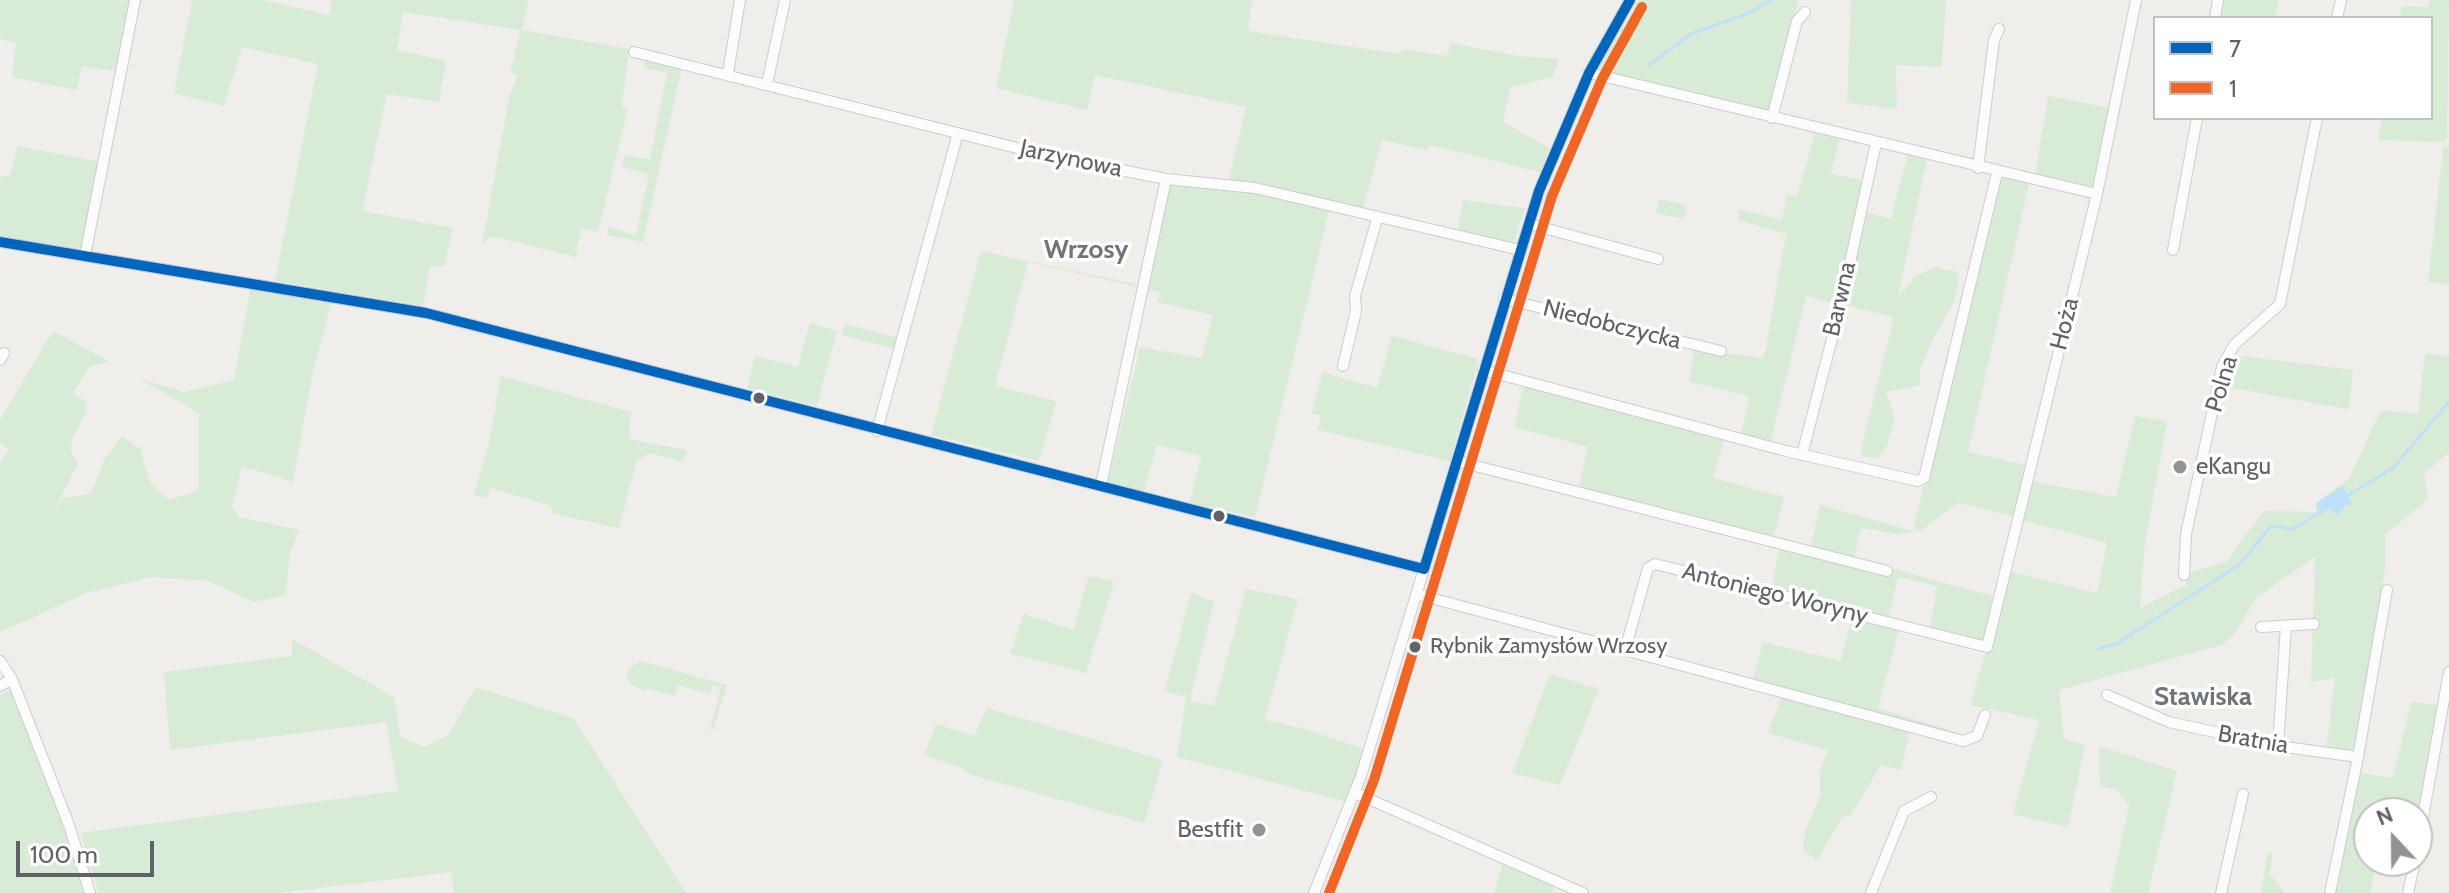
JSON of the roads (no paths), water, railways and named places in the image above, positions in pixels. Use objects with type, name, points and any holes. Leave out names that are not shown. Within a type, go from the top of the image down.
[{"type":"street","points":[[85,256],[135,0]]},
{"type":"street","points":[[728,73],[740,0]]},
{"type":"street","points":[[767,84],[785,0]]},
{"type":"street","points":[[1314,893],[1355,793],[1529,224],[1589,73],[1630,0]]},
{"type":"street","name":"Hoża","points":[[1987,647],[2097,194],[2136,0]]},
{"type":"street","points":[[1772,118],[1797,21],[1805,12]]},
{"type":"street","points":[[1978,168],[1994,40],[1999,29]]},
{"type":"street","name":"Jarzynowa","points":[[634,52],[728,73],[1045,155],[1166,179],[1255,188],[1520,250]]},
{"type":"street","points":[[1589,73],[1997,173],[2097,194]]},
{"type":"street","points":[[2173,250],[2197,120]]},
{"type":"street","name":"Polna","points":[[2184,575],[2186,534],[2222,367],[2234,345],[2280,304],[2317,120]]},
{"type":"street","points":[[877,431],[958,133]]},
{"type":"street","name":"Barwna","points":[[1802,455],[1841,304],[1876,143]]},
{"type":"street","points":[[1483,370],[1802,455],[1904,479],[1924,478],[1997,173]]},
{"type":"street","points":[[1101,485],[1166,179]]},
{"type":"street","points":[[1343,366],[1356,311],[1355,296],[1377,219]]},
{"type":"street","points":[[1529,224],[1658,259]]},
{"type":"street","points":[[0,242],[426,313],[1424,569]]},
{"type":"street","name":"Niedobczycka","points":[[1504,299],[1721,351]]},
{"type":"street","points":[[1456,461],[1887,571]]},
{"type":"street","name":"Antoniego Woryny","points":[[1625,650],[1648,568],[1655,564],[1987,647]]},
{"type":"street","points":[[2330,893],[2387,590]]},
{"type":"street","points":[[1416,594],[1963,741],[1977,736],[1985,715]]},
{"type":"street","points":[[2261,627],[2314,624]]},
{"type":"street","points":[[2278,746],[2286,626]]},
{"type":"street","points":[[0,661],[12,679],[69,825],[90,893]]},
{"type":"street","points":[[2427,797],[2449,672]]},
{"type":"street","points":[[0,686],[12,679]]},
{"type":"street","name":"Bratnia","points":[[2107,695],[2169,722],[2278,746],[2358,757]]},
{"type":"street","points":[[1355,793],[1559,888],[1583,893]]},
{"type":"street","points":[[2221,893],[2243,794]]},
{"type":"street","points":[[1871,893],[1904,811],[1931,797]]},
{"type":"water","points":[[2343,486],[2352,505],[2346,505],[2337,516],[2329,507],[2320,511],[2317,508],[2316,503]]},
{"type":"waterway","points":[[1649,65],[1691,34],[1749,13],[1772,0]]},
{"type":"waterway","points":[[2345,497],[2393,468],[2449,402]]},
{"type":"waterway","points":[[2098,649],[2118,643],[2240,564],[2271,526],[2293,529],[2332,505]]},
{"type":"place","name":"eKangu","points":[[2180,467]]},
{"type":"place","name":"Rybnik Zamysłów Wrzosy","points":[[1415,647]]},
{"type":"place","name":"Bestfit","points":[[1259,830]]},
{"type":"district","name":"Wrzosy","points":[[1086,250]]},
{"type":"district","name":"Stawiska","points":[[2203,697]]}]
